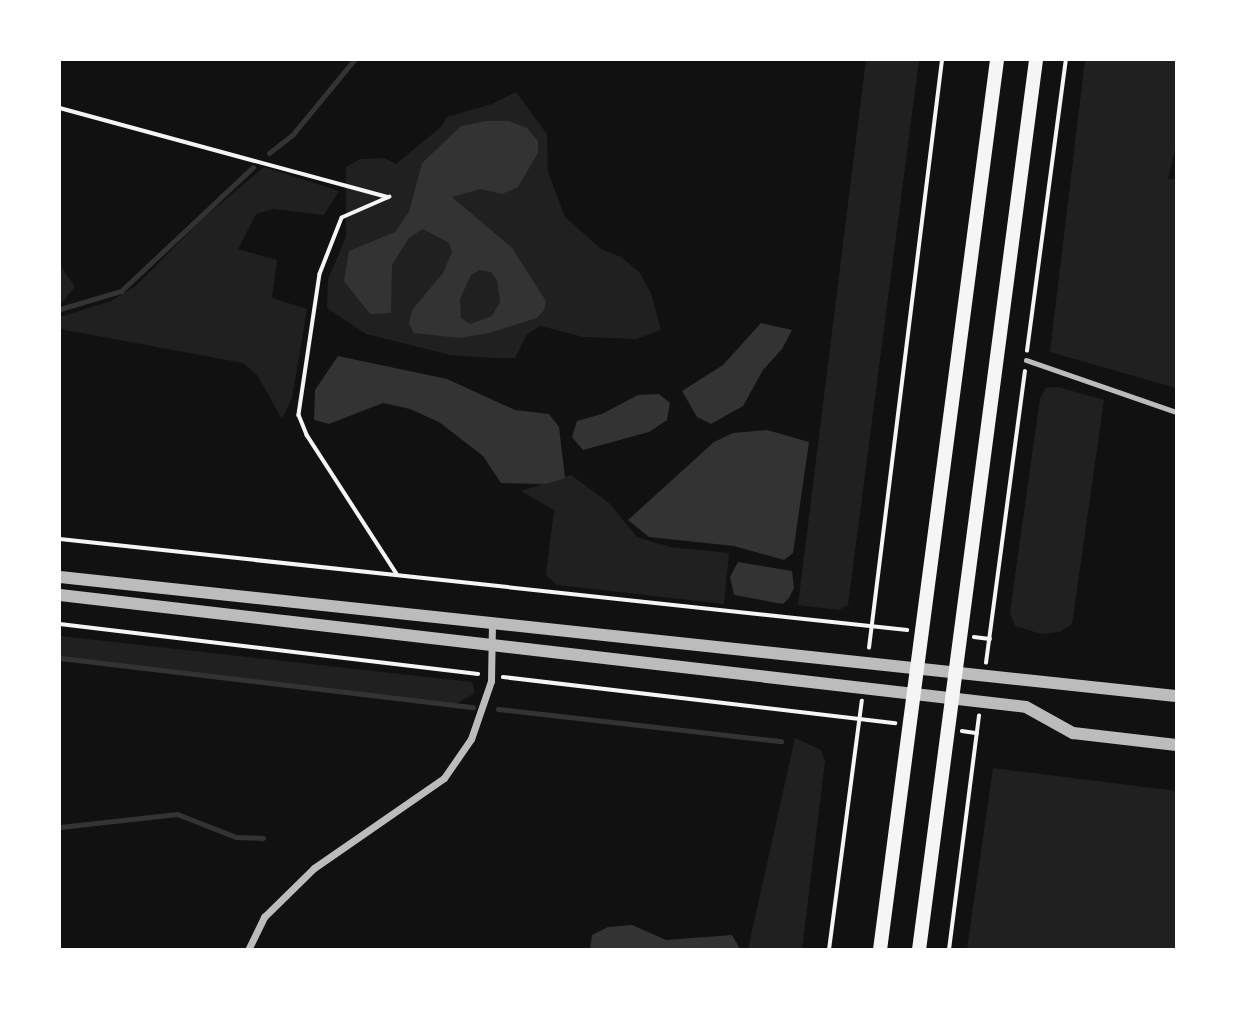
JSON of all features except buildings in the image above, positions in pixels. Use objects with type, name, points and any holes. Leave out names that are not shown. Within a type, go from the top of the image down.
[{"type":"main road","points":[[880,950],[998,60]]},
{"type":"main road","points":[[919,950],[1036,60]]},
{"type":"street","points":[[60,577],[492,626],[918,667],[1177,696]]},
{"type":"street","points":[[60,595],[1026,707],[1073,733],[1177,745]]},
{"type":"street","points":[[248,950],[264,917],[314,868],[444,778],[471,739],[491,675],[492,626]]},
{"type":"lane","points":[[1026,360],[1177,412]]},
{"type":"path","points":[[868,662],[942,60]]},
{"type":"path","points":[[985,674],[1066,60]]},
{"type":"path","points":[[60,108],[390,197],[342,218],[320,274],[299,415],[307,435],[398,576]]},
{"type":"path","points":[[60,539],[923,632]]},
{"type":"path","points":[[60,624],[910,725]]},
{"type":"path","points":[[961,636],[990,639]]},
{"type":"path","points":[[829,950],[864,687]]},
{"type":"path","points":[[949,950],[981,701]]},
{"type":"path","points":[[948,729],[977,733]]},
{"type":"shaded area","points":[[866,60],[919,60],[848,605],[839,610],[798,605]]},
{"type":"shaded area","points":[[1085,60],[1176,60],[1176,145],[1168,179],[1176,179],[1176,388],[1050,352]]},
{"type":"shaded area","points":[[516,92],[547,134],[548,172],[565,217],[601,249],[621,257],[640,273],[651,293],[661,330],[636,339],[583,337],[541,326],[527,334],[515,358],[490,358],[450,355],[366,334],[327,308],[328,279],[346,237],[346,167],[360,159],[384,158],[396,164],[441,127],[447,117],[492,104]]},
{"type":"shaded area","points":[[486,121],[509,121],[527,128],[538,141],[538,153],[518,187],[502,194],[481,189],[452,197],[512,248],[546,301],[544,310],[537,318],[489,333],[460,338],[414,333],[409,324],[412,310],[443,273],[452,252],[449,243],[423,229],[409,238],[392,265],[391,313],[370,314],[344,281],[349,251],[395,232],[409,212],[422,163],[461,126]],"holes":[[[480,270],[491,272],[497,280],[500,302],[492,316],[470,324],[461,318],[460,299],[471,275]]]},
{"type":"shaded area","points":[[264,167],[339,191],[324,215],[273,209],[256,214],[238,249],[277,260],[272,298],[307,309],[292,398],[282,419],[257,375],[243,363],[60,329],[60,317],[111,301],[137,285],[201,220]]},
{"type":"shaded area","points":[[60,265],[75,287],[60,305]]},
{"type":"shaded area","points":[[761,323],[792,330],[782,349],[763,370],[743,406],[711,424],[697,417],[682,391],[723,365]]},
{"type":"shaded area","points":[[338,356],[447,379],[515,410],[549,414],[559,427],[565,478],[546,484],[501,483],[483,456],[439,422],[410,409],[383,403],[329,424],[314,420],[315,390]]},
{"type":"shaded area","points":[[1058,387],[1104,400],[1072,624],[1060,632],[1041,634],[1015,626],[1010,612],[1040,398],[1046,388]]},
{"type":"shaded area","points":[[659,394],[670,403],[667,420],[649,432],[583,450],[572,437],[577,421],[602,414],[638,395]]},
{"type":"shaded area","points":[[767,430],[809,442],[793,553],[784,560],[734,546],[649,537],[628,520],[714,442],[733,433]]},
{"type":"shaded area","points":[[571,475],[609,503],[637,537],[670,547],[729,553],[724,604],[557,585],[546,575],[554,510],[521,491]]},
{"type":"shaded area","points":[[738,562],[792,571],[794,588],[789,598],[783,604],[734,595],[730,577]]},
{"type":"shaded area","points":[[60,636],[472,682],[475,693],[454,705],[60,658]]},
{"type":"shaded area","points":[[795,738],[821,750],[825,761],[802,949],[748,949]]},
{"type":"shaded area","points":[[993,768],[1176,791],[1176,949],[967,949]]},
{"type":"shaded area","points":[[632,925],[666,940],[732,935],[740,949],[590,949],[592,935],[608,927]]},
{"type":"waterway","points":[[269,153],[293,134],[354,60]]},
{"type":"waterway","points":[[60,309],[121,291],[253,167]]},
{"type":"waterway","points":[[60,658],[473,707]]},
{"type":"waterway","points":[[498,709],[781,741]]},
{"type":"waterway","points":[[60,827],[177,814],[236,837],[263,838]]}]
